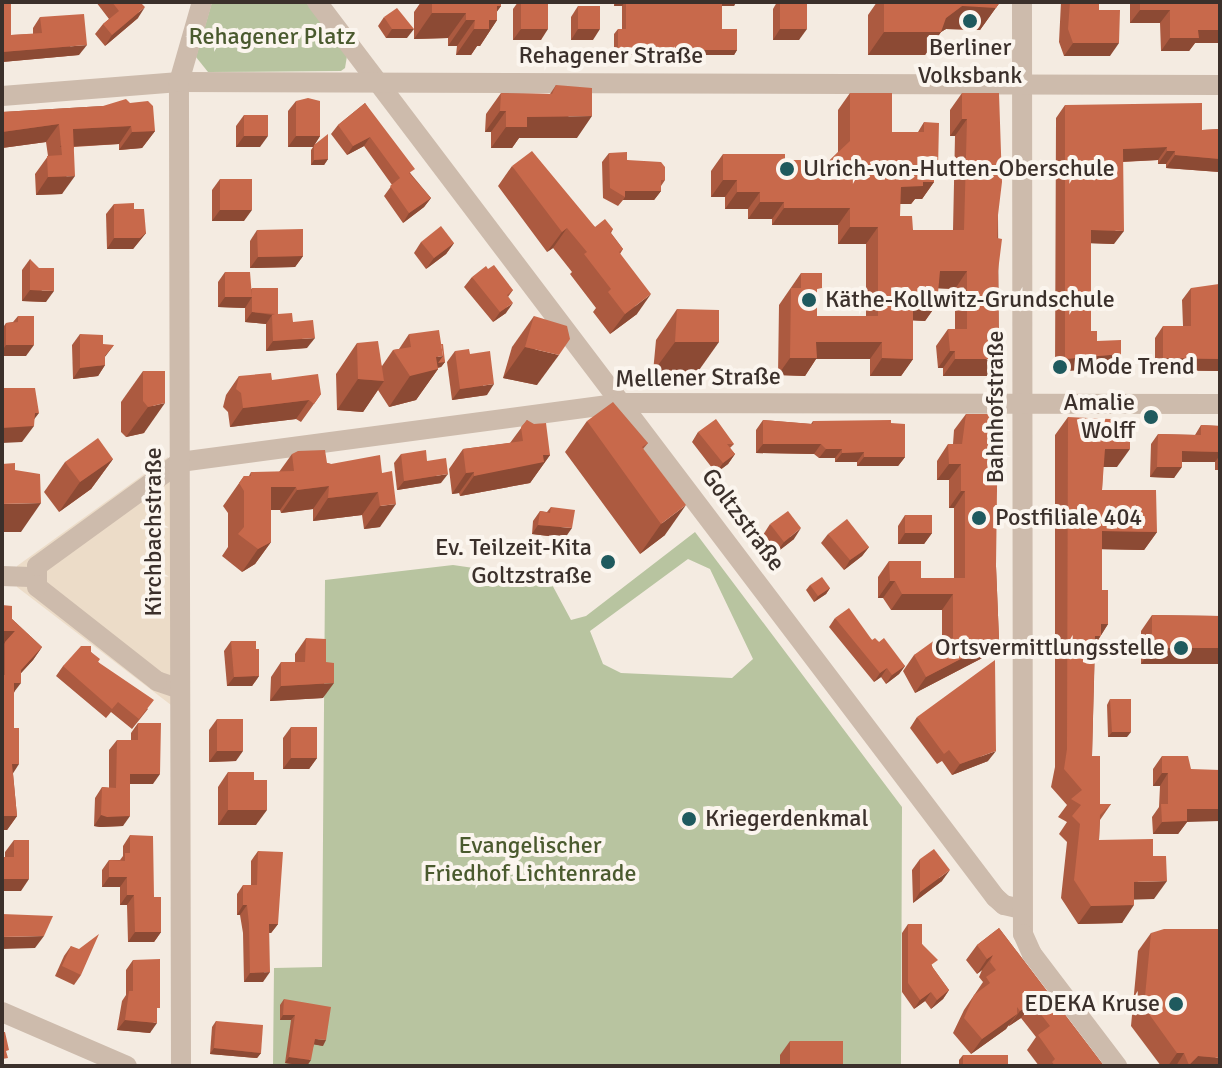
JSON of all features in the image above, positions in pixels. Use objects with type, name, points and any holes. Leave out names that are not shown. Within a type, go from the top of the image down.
[{"type":"street","name":"Kirchbachstraße","points":[[181,1066],[179,82],[202,2]]},
{"type":"street","name":"Goltzstraße","points":[[317,2],[990,891],[1004,905],[1021,909]]},
{"type":"street","name":"Bahnhofstraße","points":[[1021,909],[1022,2]]},
{"type":"street","name":"Rehagener Straße","points":[[2,96],[179,82],[1220,85]]},
{"type":"street","name":"Mellener Straße","points":[[180,462],[621,403],[1220,404]]},
{"type":"street","points":[[180,462],[37,566],[37,587],[157,681],[180,689]]},
{"type":"street","points":[[2,576],[37,577]]},
{"type":"street","points":[[1021,909],[1023,934],[1032,954],[1117,1066]]},
{"type":"street","points":[[2,1012],[99,1061],[127,1066]]},
{"type":"green space","name":"Rehagener Platz","points":[[212,2],[306,2],[347,56],[345,68],[341,71],[208,72],[196,57]]},
{"type":"green space","name":"Evangelischer Friedhof Lichtenrade","points":[[695,532],[902,807],[901,1066],[273,1066],[274,968],[322,967],[325,580],[453,565],[549,579],[571,620],[586,616]],"holes":[[[688,559],[710,569],[753,659],[732,678],[621,673],[603,664],[590,631]]]},
{"type":"shaded area","points":[[168,457],[169,466],[188,467],[171,705],[17,587],[17,566]]},
{"type":"building","points":[[2,2],[11,2],[11,35],[42,33],[40,17],[84,14],[87,45],[2,52]]},
{"type":"building","points":[[112,2],[140,2],[145,7],[112,35],[103,24],[119,11]]},
{"type":"building","points":[[432,2],[501,2],[501,6],[497,6],[497,20],[489,20],[489,29],[474,29],[475,20],[466,20],[466,13],[432,13]]},
{"type":"building","points":[[521,2],[548,2],[548,29],[521,29]]},
{"type":"building","points":[[626,2],[722,2],[722,29],[737,29],[737,50],[618,50],[618,29],[626,29]]},
{"type":"building","points":[[780,2],[807,2],[807,29],[780,29]]},
{"type":"building","points":[[884,2],[1000,2],[996,8],[962,6],[946,18],[941,32],[884,32]]},
{"type":"building","points":[[1070,2],[1099,2],[1099,10],[1120,10],[1119,43],[1073,43],[1068,29]]},
{"type":"building","points":[[1140,2],[1220,2],[1220,30],[1198,30],[1199,38],[1170,38],[1170,10],[1140,10]]},
{"type":"building","points":[[578,6],[600,6],[600,29],[578,29]]},
{"type":"building","points":[[397,8],[414,29],[392,29],[384,17]]},
{"type":"building","points":[[556,85],[592,88],[592,116],[527,117],[527,127],[506,127],[506,111],[500,111],[501,93],[552,94]]},
{"type":"building","points":[[850,93],[892,93],[892,132],[924,132],[924,122],[939,123],[938,169],[934,169],[934,182],[901,187],[900,216],[912,216],[913,230],[964,230],[967,119],[962,119],[962,93],[999,93],[1002,182],[997,238],[1002,239],[998,271],[999,359],[955,359],[955,351],[950,351],[948,329],[967,329],[967,271],[940,271],[937,304],[913,303],[913,359],[882,358],[882,342],[816,342],[817,358],[790,358],[791,288],[801,288],[801,273],[822,273],[822,288],[817,289],[817,316],[878,316],[878,227],[850,227],[850,208],[784,208],[784,202],[760,202],[760,192],[737,192],[737,180],[723,180],[723,154],[785,154],[785,160],[830,160],[850,141]]},
{"type":"building","points":[[308,98],[320,101],[320,136],[296,136],[296,101]]},
{"type":"building","points":[[126,99],[130,103],[148,101],[153,106],[155,131],[132,132],[131,126],[73,129],[75,176],[48,177],[47,156],[62,155],[59,124],[2,132],[2,112],[103,106]]},
{"type":"building","points":[[365,103],[415,169],[409,173],[431,198],[409,213],[390,186],[400,178],[370,137],[353,146],[338,125]]},
{"type":"building","points":[[1202,103],[1202,130],[1220,129],[1220,159],[1175,155],[1175,151],[1167,151],[1167,147],[1123,149],[1124,231],[1091,230],[1091,331],[1097,331],[1097,341],[1121,340],[1121,354],[1065,359],[1065,105]]},
{"type":"building","points":[[244,115],[268,115],[268,136],[244,136]]},
{"type":"building","points":[[328,134],[328,159],[314,160],[314,145]]},
{"type":"building","points":[[532,151],[595,227],[605,219],[613,229],[610,232],[623,249],[619,252],[651,294],[625,314],[608,292],[611,289],[584,254],[587,252],[567,228],[562,232],[512,166]]},
{"type":"building","points":[[627,152],[627,160],[661,162],[665,167],[665,180],[661,180],[661,191],[625,191],[625,197],[610,188],[609,153]]},
{"type":"building","points":[[220,179],[252,179],[252,210],[220,210]]},
{"type":"building","points":[[134,203],[134,209],[144,209],[146,233],[140,238],[114,238],[114,204]]},
{"type":"building","points":[[441,226],[454,243],[434,258],[421,242]]},
{"type":"building","points":[[303,229],[303,256],[258,257],[257,230]]},
{"type":"building","points":[[30,259],[39,268],[54,268],[54,291],[30,290]]},
{"type":"building","points":[[494,265],[513,290],[507,295],[513,303],[500,312],[472,277],[486,266],[488,269]]},
{"type":"building","points":[[225,272],[250,272],[252,297],[225,297]]},
{"type":"building","points":[[1219,284],[1220,359],[1163,358],[1163,326],[1191,326],[1191,288]]},
{"type":"building","points":[[252,288],[278,288],[278,314],[292,313],[293,322],[313,320],[315,338],[273,341],[272,315],[275,314],[252,312]]},
{"type":"building","points":[[677,309],[719,310],[719,342],[675,342]]},
{"type":"building","points":[[18,316],[34,316],[34,345],[6,345],[6,323],[18,322]]},
{"type":"building","points":[[534,316],[567,326],[570,339],[559,355],[525,347]]},
{"type":"building","points":[[439,330],[443,356],[436,357],[438,369],[410,376],[393,350],[411,347],[409,334]]},
{"type":"building","points":[[80,334],[103,335],[103,344],[114,345],[105,356],[105,365],[80,368]]},
{"type":"building","points":[[378,341],[384,381],[358,379],[357,343]]},
{"type":"building","points":[[441,344],[445,362],[438,363],[443,356]]},
{"type":"building","points":[[469,349],[470,354],[490,351],[494,384],[460,389],[455,351]]},
{"type":"building","points":[[143,371],[165,371],[165,403],[148,407],[143,401]]},
{"type":"building","points":[[271,373],[272,380],[318,374],[321,394],[314,404],[309,400],[243,408],[241,393],[236,389],[239,376]]},
{"type":"building","points":[[2,388],[35,388],[39,413],[35,413],[34,426],[2,428]]},
{"type":"building","points":[[613,402],[648,443],[642,447],[686,505],[661,524],[587,421]]},
{"type":"building","points":[[966,414],[998,414],[996,566],[999,639],[926,677],[914,655],[939,637],[953,660],[953,594],[902,594],[895,581],[890,581],[889,561],[921,561],[921,578],[965,578],[965,491],[961,491],[961,464],[949,464],[948,444],[962,444]]},
{"type":"building","points":[[1068,417],[1130,420],[1130,449],[1105,449],[1102,490],[1156,490],[1157,532],[1102,531],[1102,590],[1108,590],[1108,624],[1101,624],[1101,636],[1095,636],[1092,756],[1100,756],[1100,804],[1111,804],[1100,815],[1099,840],[1153,839],[1153,856],[1166,856],[1167,881],[1134,882],[1134,905],[1091,906],[1074,880],[1080,824],[1072,816],[1081,805],[1071,799],[1082,790],[1064,769],[1067,749]]},
{"type":"building","points":[[716,419],[734,444],[727,444],[735,454],[723,463],[698,432]]},
{"type":"building","points":[[527,420],[534,424],[546,423],[550,455],[543,455],[544,462],[474,476],[474,472],[466,473],[463,449],[523,441],[521,427]]},
{"type":"building","points":[[763,420],[813,424],[813,421],[891,420],[891,423],[905,424],[905,457],[864,457],[864,452],[842,453],[842,449],[826,449],[821,444],[763,444]]},
{"type":"building","points":[[1201,425],[1220,426],[1220,452],[1182,451],[1182,467],[1157,467],[1158,434],[1201,435]]},
{"type":"building","points":[[98,438],[113,459],[80,482],[65,462]]},
{"type":"building","points":[[325,450],[327,463],[331,464],[380,455],[382,473],[392,471],[396,504],[380,506],[378,492],[328,498],[329,486],[297,490],[296,487],[271,487],[271,542],[258,549],[238,534],[244,527],[244,491],[239,483],[244,476],[251,476],[251,472],[294,471],[292,454]]},
{"type":"building","points":[[426,450],[427,461],[446,458],[448,474],[404,481],[401,454]]},
{"type":"building","points":[[15,463],[15,470],[40,474],[41,503],[2,504],[2,464]]},
{"type":"building","points":[[551,507],[575,510],[572,528],[538,525],[540,511],[550,513]]},
{"type":"building","points":[[788,511],[801,528],[784,542],[770,524]]},
{"type":"building","points":[[905,515],[932,515],[932,533],[905,533]]},
{"type":"building","points":[[847,519],[869,547],[850,560],[828,534]]},
{"type":"building","points":[[822,577],[830,588],[818,596],[810,585]]},
{"type":"building","points":[[2,605],[12,606],[12,619],[42,647],[21,670],[21,683],[14,683],[14,728],[19,728],[19,764],[12,764],[17,816],[2,816],[2,675],[5,675],[5,642],[15,631],[2,631]]},
{"type":"building","points":[[849,608],[872,640],[875,638],[879,642],[884,638],[905,666],[892,675],[887,668],[880,673],[835,618]]},
{"type":"building","points":[[1152,615],[1220,616],[1220,648],[1152,648]]},
{"type":"building","points":[[306,638],[326,639],[326,662],[334,663],[334,683],[281,686],[281,662],[305,662]]},
{"type":"building","points":[[231,641],[256,641],[259,676],[234,677]]},
{"type":"building","points":[[81,646],[91,646],[91,652],[100,659],[98,662],[154,700],[139,719],[118,702],[112,709],[63,666]]},
{"type":"building","points":[[995,660],[996,751],[960,764],[949,750],[944,754],[917,717]]},
{"type":"building","points":[[1110,699],[1131,699],[1131,732],[1112,732]]},
{"type":"building","points":[[217,719],[243,719],[243,751],[217,751]]},
{"type":"building","points":[[138,723],[161,723],[160,774],[130,774],[130,816],[101,815],[102,787],[116,788],[117,740],[138,740]]},
{"type":"building","points":[[291,727],[317,727],[317,758],[291,758]]},
{"type":"building","points":[[1162,756],[1188,756],[1191,769],[1220,770],[1220,809],[1187,809],[1187,821],[1162,822],[1161,804],[1168,804],[1168,773],[1162,773]]},
{"type":"building","points":[[228,772],[254,772],[254,780],[267,780],[267,810],[228,810]]},
{"type":"building","points":[[130,835],[153,836],[154,897],[161,897],[161,932],[135,932],[134,895],[127,895],[127,877],[109,877],[109,860],[125,861],[125,853],[130,853]]},
{"type":"building","points":[[14,840],[29,840],[29,879],[2,879],[2,857],[14,857]]},
{"type":"building","points":[[934,849],[950,870],[920,892],[920,859]]},
{"type":"building","points":[[258,851],[283,852],[278,924],[269,924],[270,972],[250,973],[249,924],[247,905],[243,905],[243,885],[257,885]]},
{"type":"building","points":[[2,914],[53,916],[44,936],[2,937]]},
{"type":"building","points":[[908,924],[922,924],[922,944],[938,960],[931,965],[949,990],[937,1000],[931,992],[920,1000],[908,983]]},
{"type":"building","points":[[999,928],[1104,1066],[1055,1066],[1052,1062],[1055,1059],[1038,1035],[1050,1026],[1032,1003],[1020,1011],[1017,1007],[1017,1014],[982,1039],[964,1018],[974,995],[990,983],[986,977],[996,970],[990,962],[993,955],[987,959],[977,945]]},
{"type":"building","name":"EDEKA Kruse","points":[[1164,929],[1220,929],[1220,1058],[1198,1056],[1189,1065],[1184,1053],[1177,1053],[1144,1007],[1151,933]]},
{"type":"building","points":[[99,934],[81,975],[62,966],[71,946],[79,949]]},
{"type":"building","points":[[160,959],[157,1023],[125,1020],[129,991],[133,991],[133,960]]},
{"type":"building","points":[[284,999],[331,1007],[326,1040],[315,1039],[311,1060],[289,1057],[295,1015],[283,1015]]},
{"type":"building","points":[[216,1021],[263,1025],[261,1053],[214,1048]]},
{"type":"building","points":[[2,1032],[5,1032],[9,1050],[6,1051],[8,1058],[2,1059]]},
{"type":"building","points":[[790,1041],[843,1041],[843,1066],[790,1066]]},
{"type":"building","points":[[963,1055],[1008,1055],[1008,1066],[963,1066]]},
{"type":"place","name":"Berliner Volksbank","points":[[970,21]]},
{"type":"place","name":"Ulrich-von-Hutten-Oberschule","points":[[787,169]]},
{"type":"place","name":"Käthe-Kollwitz-Grundschule","points":[[809,300]]},
{"type":"place","name":"Mode Trend","points":[[1060,367]]},
{"type":"place","name":"Amalie Wolff","points":[[1151,417]]},
{"type":"place","name":"Postfiliale 404","points":[[979,518]]},
{"type":"place","name":"Ev. Teilzeit-Kita Goltzstraße","points":[[608,562]]},
{"type":"place","name":"Ortsvermittlungsstelle","points":[[1181,648]]},
{"type":"place","name":"Kriegerdenkmal","points":[[689,819]]},
{"type":"place","name":"EDEKA Kruse","points":[[1176,1004]]}]
